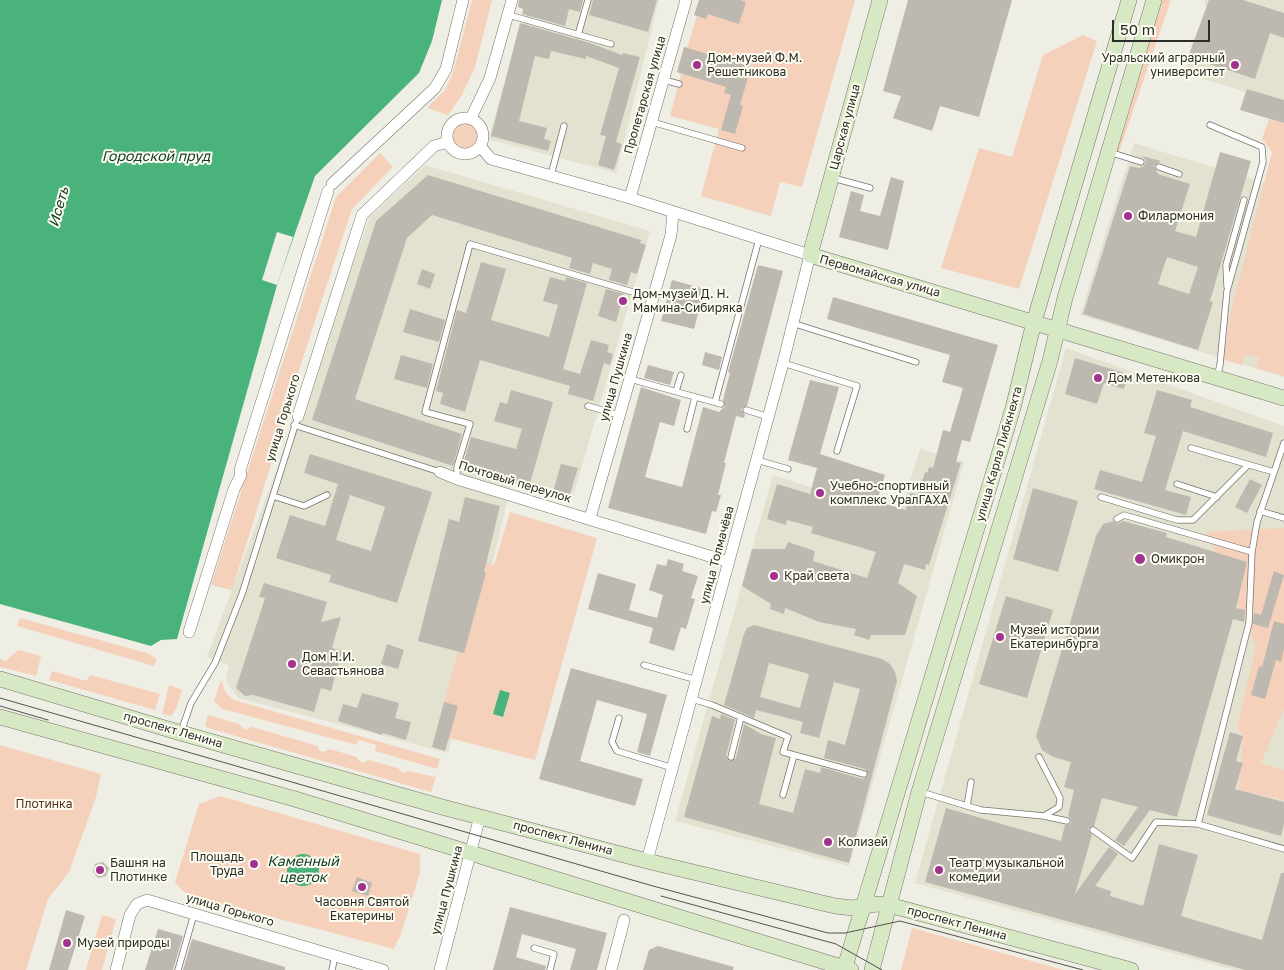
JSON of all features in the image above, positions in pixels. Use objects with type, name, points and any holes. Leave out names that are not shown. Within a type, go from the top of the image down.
[{"type":"main road","name":"Царская улица","points":[[810,255],[880,0]]},
{"type":"main road","name":"улица Карла Либкнехта","points":[[846,969],[863,906],[1013,408],[1034,322],[1129,0]]},
{"type":"main road","name":"улица Карла Либкнехта","points":[[872,970],[919,792],[1058,329],[1108,152],[1154,0]]},
{"type":"main road","name":"Первомайская улица","points":[[810,255],[1284,398]]},
{"type":"main road","name":"проспект Ленина","points":[[0,679],[181,733],[647,861],[835,906],[853,908],[890,905],[1131,970]]},
{"type":"main road","points":[[0,717],[277,794],[846,969]]},
{"type":"street","points":[[190,632],[330,188],[435,88],[446,69],[463,0]]},
{"type":"street","points":[[471,118],[490,78],[512,0]]},
{"type":"street","name":"Пролетарская улица","points":[[630,198],[686,0]]},
{"type":"street","points":[[460,118],[471,118],[483,130],[483,141],[471,153],[466,154],[455,151],[448,142],[447,136],[450,125],[460,118]]},
{"type":"street","name":"улица Горького","points":[[296,421],[362,215],[434,146],[448,142]]},
{"type":"street","name":"Первомайская улица","points":[[480,146],[491,159],[630,198],[810,255]]},
{"type":"street","name":"улица Пушкина","points":[[590,518],[671,235],[673,213]]},
{"type":"street","name":"улица Толмачёва","points":[[647,861],[769,417],[810,255]]},
{"type":"street","name":"Почтовый переулок","points":[[440,472],[457,479],[590,518],[729,562]]},
{"type":"street","name":"улица Пушкина","points":[[440,970],[480,816]]},
{"type":"street","name":"улица Горького","points":[[116,970],[133,909],[141,900],[147,900],[383,970]]},
{"type":"street","points":[[611,970],[624,920]]},
{"type":"lane","points":[[578,35],[588,0]]},
{"type":"lane","points":[[509,15],[611,44]]},
{"type":"lane","points":[[664,80],[679,84]]},
{"type":"lane","points":[[652,122],[742,148]]},
{"type":"lane","points":[[1210,125],[1262,147],[1263,162],[1227,291]]},
{"type":"lane","points":[[551,175],[564,126]]},
{"type":"lane","points":[[1108,152],[1141,162]]},
{"type":"lane","points":[[1159,167],[1179,174]]},
{"type":"lane","points":[[831,177],[870,188]]},
{"type":"lane","points":[[1216,377],[1220,365],[1227,291],[1226,265],[1244,200]]},
{"type":"lane","points":[[715,402],[759,239]]},
{"type":"lane","points":[[457,479],[458,467],[470,424],[425,412],[470,244],[653,298]]},
{"type":"lane","points":[[792,323],[916,362]]},
{"type":"lane","points":[[783,363],[857,386],[837,451]]},
{"type":"lane","points":[[676,391],[681,375]]},
{"type":"lane","points":[[630,380],[722,404]]},
{"type":"lane","points":[[687,429],[695,397]]},
{"type":"lane","points":[[588,406],[620,416]]},
{"type":"lane","points":[[746,410],[769,417]]},
{"type":"lane","name":"Почтовый переулок","points":[[296,421],[440,472]]},
{"type":"lane","name":"улица Горького","points":[[181,733],[191,703],[215,663],[235,611],[296,421]]},
{"type":"lane","points":[[1198,824],[1249,623],[1252,552],[1260,511],[1284,442]]},
{"type":"lane","points":[[1191,448],[1274,472]]},
{"type":"lane","points":[[757,460],[788,470]]},
{"type":"lane","points":[[1101,497],[1176,520],[1193,520],[1218,498],[1248,465]]},
{"type":"lane","points":[[1177,484],[1218,498]]},
{"type":"lane","points":[[273,496],[304,506],[327,495]]},
{"type":"lane","points":[[1260,511],[1284,518]]},
{"type":"lane","points":[[1117,519],[1124,515],[1252,552]]},
{"type":"lane","points":[[644,665],[697,680]]},
{"type":"lane","points":[[692,699],[788,737],[783,752],[864,774]]},
{"type":"lane","points":[[730,756],[741,717]]},
{"type":"lane","points":[[619,718],[612,742],[617,751],[673,768]]},
{"type":"lane","points":[[783,796],[794,755]]},
{"type":"lane","points":[[1039,758],[1060,798],[1059,807],[1044,816]]},
{"type":"lane","points":[[967,806],[971,782]]},
{"type":"lane","points":[[919,792],[980,810],[1044,816],[1066,822]]},
{"type":"lane","points":[[1093,830],[1132,858],[1156,822],[1198,824],[1284,849]]},
{"type":"lane","points":[[178,970],[194,914]]},
{"type":"lane","points":[[534,948],[554,954],[550,970]]},
{"type":"lane","points":[[332,970],[336,956]]},
{"type":"shaded area","points":[[530,0],[659,0],[616,173],[488,139]]},
{"type":"shaded area","name":"Уральский аграрный университет","points":[[1205,0],[1284,0],[1284,123],[1240,110],[1245,92],[1185,73],[1194,38],[1196,38],[1207,5],[1204,4]]},
{"type":"shaded area","points":[[1134,143],[1284,189],[1284,377],[1080,315]]},
{"type":"shaded area","points":[[425,165],[650,231],[572,500],[511,484],[448,753],[238,698],[226,680],[229,666],[207,657],[370,217]]},
{"type":"shaded area","points":[[1066,348],[1284,426],[1284,970],[1234,970],[915,883]]},
{"type":"shaded area","points":[[920,449],[964,462],[849,866],[675,821],[773,475],[899,516]]},
{"type":"green space","points":[[472,0],[492,0],[475,67],[462,95],[448,115],[427,108],[445,90],[453,73]]},
{"type":"green space","points":[[699,0],[855,0],[802,187],[780,182],[771,216],[701,196],[719,129],[670,116],[681,74],[677,72],[684,47],[687,48],[697,16],[694,15]]},
{"type":"green space","points":[[1161,0],[1171,0],[1119,152],[1113,150]]},
{"type":"green space","points":[[1083,35],[1097,41],[1019,289],[941,268],[979,148],[1012,157],[1043,55]]},
{"type":"green space","points":[[1269,119],[1284,123],[1284,376],[1256,368],[1259,357],[1246,354],[1242,365],[1224,360],[1229,319],[1272,152],[1262,139]]},
{"type":"green space","points":[[466,121],[472,122],[480,130],[480,142],[472,150],[466,151],[460,150],[452,142],[451,136],[452,130],[460,122]]},
{"type":"green space","points":[[380,153],[393,167],[352,209],[285,412],[278,442],[232,590],[211,585],[336,197]]},
{"type":"green space","points":[[510,512],[597,538],[535,760],[449,738],[444,702],[483,563],[494,565]]},
{"type":"green space","points":[[1284,528],[1284,709],[1261,763],[1284,770],[1284,800],[1239,790],[1243,736],[1237,728],[1256,646],[1206,532]]},
{"type":"green space","points":[[20,618],[147,653],[157,659],[154,666],[17,626]]},
{"type":"green space","points":[[18,650],[41,656],[36,676],[0,667],[0,659],[6,661]]},
{"type":"green space","points":[[52,671],[87,681],[90,675],[160,694],[155,710],[49,680]]},
{"type":"green space","points":[[221,680],[226,693],[234,700],[440,759],[437,769],[375,751],[376,745],[358,740],[357,745],[222,709],[214,701]]},
{"type":"green space","points":[[169,685],[182,690],[176,709],[171,716],[162,714]]},
{"type":"green space","points":[[208,715],[239,724],[245,730],[252,727],[318,746],[319,750],[323,752],[330,749],[357,757],[363,763],[369,760],[398,768],[403,773],[408,771],[436,777],[431,792],[208,728],[205,726]]},
{"type":"green space","name":"Плотинка","points":[[0,745],[101,774],[96,797],[69,872],[48,899],[26,970],[0,970]]},
{"type":"green space","name":"Площадь Труда","points":[[220,796],[420,854],[420,873],[401,934],[394,949],[188,895],[182,890],[175,882],[199,804]]},
{"type":"green space","points":[[102,915],[116,919],[102,970],[86,970]]},
{"type":"green space","points":[[912,928],[1064,970],[901,970]]},
{"type":"water","name":"Городской пруд","points":[[0,0],[442,0],[432,41],[419,73],[315,176],[277,285],[177,639],[161,640],[151,646],[0,604]]},
{"type":"water","points":[[500,690],[510,693],[503,717],[493,714]]},
{"type":"water","name":"Каменный цветок","points":[[303,854],[309,855],[314,859],[318,864],[318,876],[314,881],[309,885],[303,886],[297,885],[292,881],[288,876],[287,870],[288,864],[292,859],[297,855]]},
{"type":"pier","points":[[277,232],[293,237],[277,285],[262,280]]},
{"type":"building","points":[[519,0],[583,0],[580,12],[569,9],[565,26],[522,14],[523,9],[518,7]]},
{"type":"building","points":[[593,0],[657,0],[648,32],[589,15]]},
{"type":"building","points":[[699,0],[740,0],[746,2],[739,24],[708,14],[706,19],[694,15]]},
{"type":"building","points":[[908,0],[1012,0],[979,117],[940,106],[932,131],[893,118],[901,96],[883,91]]},
{"type":"building","points":[[1209,0],[1243,0],[1284,13],[1284,38],[1270,33],[1255,79],[1188,57]]},
{"type":"building","points":[[520,23],[590,43],[622,55],[623,53],[640,57],[616,142],[622,144],[614,170],[598,165],[606,136],[600,135],[619,68],[586,56],[586,59],[551,51],[549,59],[535,56],[519,121],[547,128],[544,139],[551,141],[548,151],[491,136]]},
{"type":"building","points":[[684,47],[751,67],[740,105],[743,106],[735,134],[721,130],[731,95],[724,93],[726,87],[677,72]]},
{"type":"building","points":[[1247,89],[1284,100],[1284,123],[1240,110]]},
{"type":"building","points":[[1220,152],[1251,161],[1210,301],[1213,302],[1198,350],[1083,314],[1130,166],[1139,168],[1144,166],[1146,161],[1142,156],[1161,161],[1154,166],[1158,174],[1190,184],[1175,231],[1196,237]],"holes":[[[1167,257],[1198,267],[1189,294],[1158,284]]]},
{"type":"building","points":[[428,175],[641,240],[640,243],[646,245],[637,274],[631,272],[627,285],[609,280],[612,269],[593,263],[590,274],[569,268],[572,258],[432,215],[407,238],[355,399],[462,434],[453,466],[312,420],[376,221]]},
{"type":"building","points":[[891,177],[904,181],[888,250],[839,237],[851,191],[864,195],[860,211],[880,216]]},
{"type":"building","points":[[481,262],[506,269],[491,320],[549,337],[558,305],[543,301],[550,277],[565,281],[566,277],[587,283],[563,369],[580,374],[591,340],[609,345],[607,352],[613,354],[610,365],[604,363],[593,401],[568,394],[570,386],[480,360],[465,412],[440,404],[443,393],[436,391],[457,310],[466,313]]},
{"type":"building","points":[[758,265],[783,271],[747,406],[741,409],[745,415],[744,418],[736,416],[724,463],[726,463],[718,495],[721,495],[716,512],[712,511],[706,534],[608,508],[641,387],[681,400],[674,426],[660,422],[645,477],[682,487],[703,407],[719,412],[725,406],[723,400],[730,373],[728,372]]},
{"type":"building","points":[[422,269],[435,274],[430,289],[417,284]]},
{"type":"building","points":[[672,280],[705,289],[694,329],[661,321]]},
{"type":"building","points":[[606,289],[624,294],[616,322],[598,316]]},
{"type":"building","points":[[833,297],[998,345],[970,442],[962,440],[956,462],[961,463],[929,565],[926,564],[925,570],[904,564],[898,583],[917,596],[905,635],[871,635],[869,640],[854,635],[856,629],[819,622],[785,608],[784,614],[770,609],[771,604],[742,586],[752,549],[785,549],[788,542],[815,551],[813,561],[867,578],[876,552],[811,533],[813,527],[787,520],[786,525],[767,519],[777,484],[810,494],[817,468],[788,460],[810,380],[839,387],[820,454],[885,475],[877,501],[906,510],[910,493],[918,495],[925,472],[927,473],[929,467],[933,468],[943,430],[950,432],[963,388],[942,382],[950,355],[827,319]]},
{"type":"building","points":[[410,309],[445,320],[439,342],[403,332]]},
{"type":"building","points":[[705,352],[722,357],[719,370],[702,365]]},
{"type":"building","points":[[401,355],[433,364],[427,388],[394,379]]},
{"type":"building","name":"Дом Метенкова","points":[[1075,358],[1128,374],[1124,389],[1104,383],[1097,404],[1065,394]]},
{"type":"building","points":[[648,365],[674,372],[670,385],[644,378]]},
{"type":"building","points":[[511,390],[553,402],[529,487],[462,468],[471,437],[516,449],[522,429],[494,421],[500,402],[507,404]]},
{"type":"building","points":[[1157,390],[1192,400],[1190,407],[1273,433],[1266,457],[1183,431],[1165,490],[1191,497],[1186,515],[1094,489],[1100,470],[1142,482],[1156,436],[1144,433]]},
{"type":"building","points":[[310,454],[432,492],[397,603],[329,582],[331,575],[276,558],[290,515],[325,526],[338,484],[304,473]],"holes":[[[350,495],[385,507],[371,551],[336,540]]]},
{"type":"building","points":[[561,464],[578,468],[569,497],[553,492]]},
{"type":"building","points":[[1250,479],[1262,485],[1247,513],[1235,507]]},
{"type":"building","points":[[1033,488],[1078,501],[1058,572],[1013,559]]},
{"type":"building","points":[[465,497],[500,506],[484,572],[486,573],[464,653],[418,641],[449,519],[459,522]]},
{"type":"building","points":[[1113,521],[1117,524],[1123,521],[1167,533],[1166,537],[1247,562],[1236,608],[1245,610],[1244,622],[1233,619],[1177,817],[1150,810],[1124,846],[1115,840],[1138,807],[1102,798],[1094,826],[1088,829],[1092,835],[1075,894],[1109,847],[1118,854],[1095,886],[1111,891],[1110,896],[1143,906],[1159,844],[1198,855],[1181,916],[1262,940],[1281,873],[1284,873],[1284,970],[1245,970],[925,882],[946,808],[1061,841],[1065,825],[1071,824],[1071,819],[1068,816],[1074,790],[1064,787],[1071,762],[1053,757],[1042,750],[1036,736],[1096,536],[1103,524]]},
{"type":"building","points":[[668,559],[684,564],[682,571],[698,576],[691,598],[695,599],[686,629],[681,627],[674,651],[649,643],[653,628],[588,609],[598,573],[636,584],[629,610],[657,618],[663,595],[649,590],[657,564],[666,566]]},
{"type":"building","points":[[1274,571],[1284,575],[1268,628],[1253,624],[1254,613],[1261,615]]},
{"type":"building","name":"Дом Н.И. Севастьянова","points":[[264,583],[327,602],[321,622],[341,617],[332,648],[342,651],[331,691],[321,688],[314,712],[253,695],[245,696],[236,688],[265,598],[259,597]]},
{"type":"building","points":[[1006,596],[1053,610],[1027,698],[979,684]]},
{"type":"building","points":[[1274,621],[1284,624],[1284,649],[1281,662],[1276,660],[1265,699],[1251,695],[1259,666],[1262,667]]},
{"type":"building","points":[[754,625],[882,659],[890,664],[895,672],[897,681],[849,863],[684,817],[712,716],[720,719],[721,714],[735,720],[726,756],[729,761],[736,758],[744,724],[761,734],[776,738],[759,804],[793,813],[805,769],[820,773],[821,767],[863,779],[868,776],[865,769],[824,758],[828,740],[845,745],[860,689],[834,682],[819,738],[800,733],[803,722],[756,710],[754,718],[724,705],[747,628]],"holes":[[[769,663],[809,674],[800,708],[760,697]]]},
{"type":"building","points":[[387,644],[404,650],[398,669],[381,664]]},
{"type":"building","points":[[571,668],[667,695],[650,756],[637,752],[647,714],[597,700],[580,761],[643,779],[635,806],[539,779]]},
{"type":"building","points":[[362,693],[399,703],[395,718],[411,722],[406,740],[383,733],[382,735],[338,721],[343,704],[357,708]]},
{"type":"building","points":[[444,702],[458,706],[445,751],[432,747]]},
{"type":"building","points":[[1230,732],[1243,736],[1236,761],[1243,763],[1235,789],[1284,802],[1284,824],[1281,836],[1207,815]]},
{"type":"building","points":[[103,862],[109,868],[106,876],[98,878],[93,872],[95,864]]},
{"type":"building","name":"Часовня Святой Екатерины","points":[[357,877],[372,883],[368,896],[352,891]]},
{"type":"building","points":[[510,907],[607,933],[597,970],[570,970],[576,949],[522,934],[516,957],[546,966],[545,970],[493,970]]},
{"type":"building","name":"Музей природы","points":[[66,910],[85,916],[68,970],[49,970]]},
{"type":"building","points":[[158,929],[183,936],[173,970],[145,970]]},
{"type":"building","points":[[192,939],[285,967],[285,970],[183,970]]},
{"type":"building","points":[[658,946],[734,967],[733,970],[643,970],[649,950]]},
{"type":"tram line","points":[[0,698],[653,886],[828,933],[845,933],[900,921],[1083,970]]},
{"type":"tram line","points":[[0,706],[48,720]]},
{"type":"tram line","points":[[661,896],[836,944],[882,970]]},
{"type":"place","name":"Дом-музей Ф.М. Решетникова","points":[[697,65]]},
{"type":"place","name":"Уральский аграрный университет","points":[[1235,65]]},
{"type":"place","name":"Филармония","points":[[1128,216]]},
{"type":"place","name":"Дом-музей Д. Н. Мамина-Сибиряка","points":[[623,301]]},
{"type":"place","name":"Дом Метенкова","points":[[1098,378]]},
{"type":"place","name":"Учебно-спортивный комплекс УралГАХА","points":[[820,493]]},
{"type":"place","name":"Омикрон","points":[[1140,559]]},
{"type":"place","name":"Край света","points":[[774,576]]},
{"type":"place","name":"Музей истории Екатеринбурга","points":[[1000,637]]},
{"type":"place","name":"Дом Н.И. Севастьянова","points":[[292,664]]},
{"type":"place","name":"Колизей","points":[[828,842]]},
{"type":"place","name":"Площадь Труда","points":[[254,864]]},
{"type":"place","name":"Башня на Плотинке","points":[[100,870]]},
{"type":"place","name":"Театр музыкальной комедии","points":[[939,870]]},
{"type":"place","name":"Часовня Святой Екатерины","points":[[362,887]]},
{"type":"place","name":"Музей природы","points":[[67,943]]},
{"type":"water label","name":"Исеть","points":[[59,207]]}]
